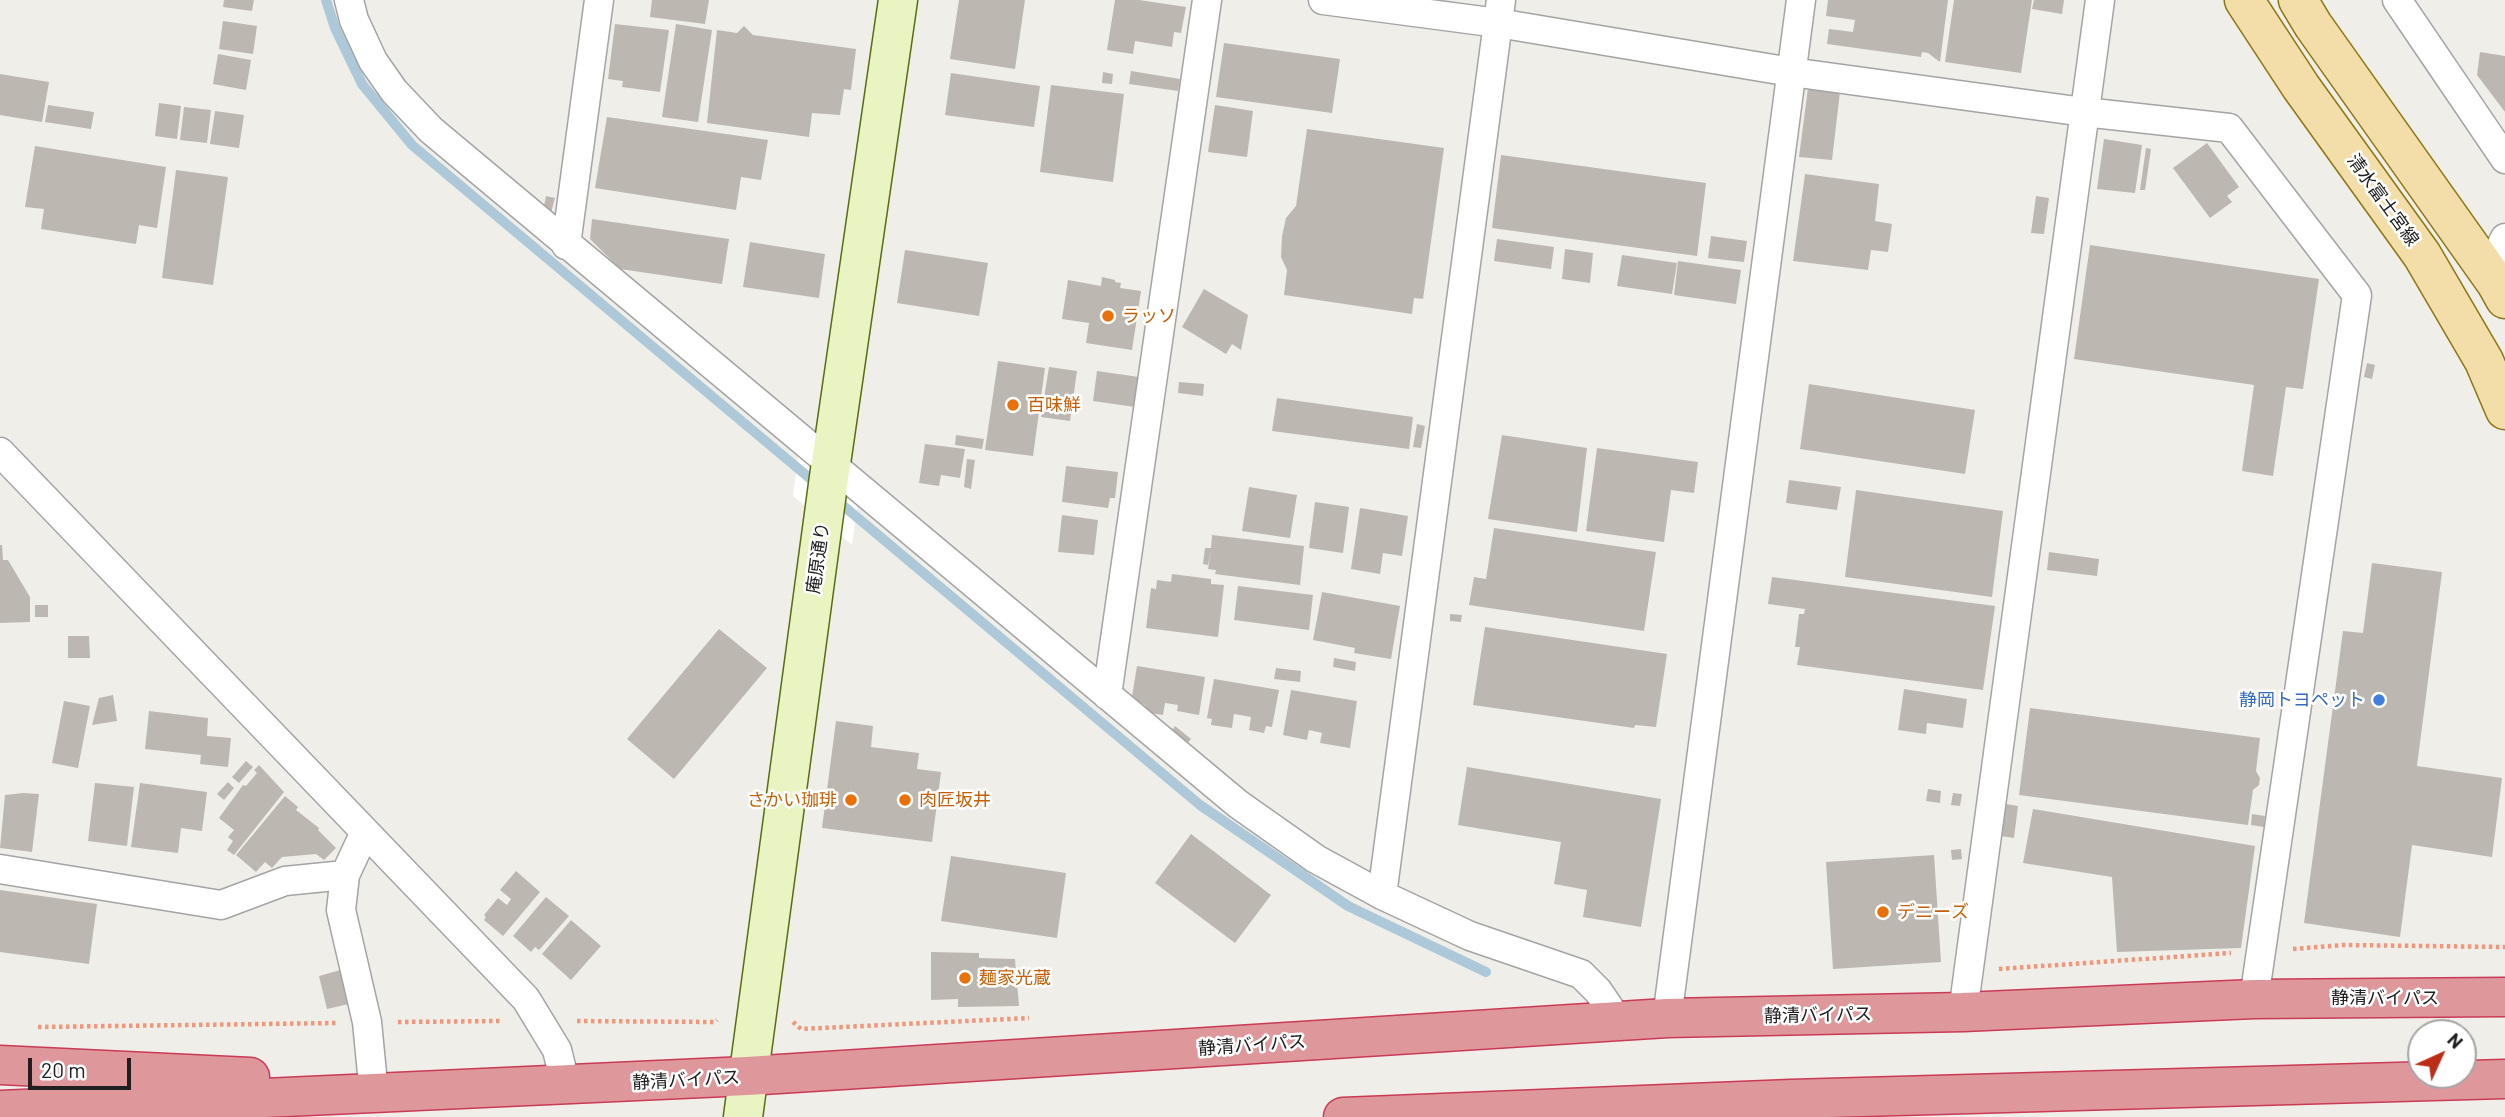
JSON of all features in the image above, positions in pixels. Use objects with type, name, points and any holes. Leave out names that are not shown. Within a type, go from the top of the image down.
[{"type":"highway","name":"静清バイパス","points":[[0,1110],[373,1089],[566,1086],[1667,1018],[1963,1012],[2254,999],[2505,997]]},
{"type":"highway","points":[[0,1065],[373,1089]]},
{"type":"highway","points":[[1343,1117],[1789,1108],[2505,1079]]},
{"type":"main road","name":"清水富士宮線","points":[[2244,0],[2301,88],[2422,255],[2484,361],[2505,410]]},
{"type":"main road","points":[[2298,0],[2496,286]]},
{"type":"street","points":[[349,0],[354,20],[373,61],[394,91],[431,130],[830,472],[1238,804],[1315,859],[1382,895],[1470,936],[1581,974],[1598,991],[1619,1022]]},
{"type":"street","points":[[566,245],[599,0]]},
{"type":"street","name":"庵原通り","points":[[743,1117],[823,521],[898,0]]},
{"type":"street","points":[[1107,695],[1207,0]]},
{"type":"street","points":[[1323,0],[1500,12],[1791,72],[2084,112],[2229,128],[2357,295],[2254,999]]},
{"type":"street","points":[[1667,1018],[1801,0]]},
{"type":"street","points":[[1963,1012],[2100,0]]},
{"type":"street","points":[[2397,0],[2505,159]]},
{"type":"street","points":[[1382,895],[1500,12]]},
{"type":"street","points":[[2496,286],[2505,238]]},
{"type":"street","points":[[0,452],[526,999],[557,1050],[566,1086]]},
{"type":"street","points":[[366,832],[345,875],[341,910],[367,1023],[373,1089]]},
{"type":"street","points":[[0,869],[221,905],[285,881],[345,875]]},
{"type":"path","points":[[1967,971],[2343,945],[2505,947]]},
{"type":"path","points":[[29,1027],[540,1021],[715,1022],[726,1011],[757,1010],[782,1013],[802,1029],[1039,1018]]},
{"type":"pier","points":[[799,450],[858,502],[852,545],[793,496]]},
{"type":"building","points":[[224,0],[254,0],[252,11],[223,7]]},
{"type":"building","points":[[652,0],[709,0],[705,24],[650,17]]},
{"type":"building","points":[[959,0],[1025,0],[1015,69],[950,59]]},
{"type":"building","points":[[1115,0],[1139,0],[1186,7],[1181,33],[1174,32],[1172,47],[1135,41],[1133,54],[1107,50]]},
{"type":"building","points":[[1828,0],[1948,0],[1940,62],[1922,52],[1921,57],[1827,44],[1829,29],[1853,32],[1855,20],[1826,16]]},
{"type":"building","points":[[1954,0],[2032,0],[2021,73],[1945,62]]},
{"type":"building","points":[[2034,0],[2064,0],[2062,14],[2032,9]]},
{"type":"building","points":[[223,21],[257,26],[253,54],[219,49]]},
{"type":"building","points":[[615,24],[669,30],[660,92],[622,87],[623,81],[608,79]]},
{"type":"building","points":[[676,24],[712,30],[698,122],[662,117]]},
{"type":"building","points":[[744,26],[753,35],[856,49],[851,90],[844,89],[840,115],[812,113],[809,137],[707,123],[717,30],[737,33]]},
{"type":"building","points":[[1224,43],[1340,59],[1332,113],[1216,97]]},
{"type":"building","points":[[2480,52],[2505,56],[2505,112],[2477,75]]},
{"type":"building","points":[[218,54],[251,60],[246,90],[213,84]]},
{"type":"building","points":[[1131,71],[1180,79],[1178,91],[1129,84]]},
{"type":"building","points":[[1103,72],[1113,74],[1112,84],[1102,83]]},
{"type":"building","points":[[951,73],[1040,86],[1034,127],[945,115]]},
{"type":"building","points":[[0,74],[49,82],[42,122],[0,115]]},
{"type":"building","points":[[1051,85],[1124,94],[1113,182],[1040,172]]},
{"type":"building","points":[[1808,88],[1840,92],[1832,160],[1799,157]]},
{"type":"building","points":[[159,103],[181,106],[177,139],[155,136]]},
{"type":"building","points":[[48,105],[94,112],[91,129],[45,122]]},
{"type":"building","points":[[1215,105],[1253,111],[1247,157],[1208,152]]},
{"type":"building","points":[[184,107],[211,110],[207,143],[180,140]]},
{"type":"building","points":[[215,111],[244,115],[239,148],[210,144]]},
{"type":"building","points":[[607,117],[768,140],[761,180],[741,177],[736,210],[595,188]]},
{"type":"building","points":[[1307,129],[1444,148],[1423,299],[1414,298],[1412,314],[1284,295],[1287,270],[1281,257],[1282,236],[1286,218],[1296,206]]},
{"type":"building","points":[[2104,139],[2142,145],[2135,193],[2097,189]]},
{"type":"building","points":[[2207,143],[2239,187],[2227,196],[2232,202],[2210,218],[2173,168]]},
{"type":"building","points":[[35,146],[166,167],[157,228],[139,225],[136,244],[41,229],[44,209],[25,207]]},
{"type":"building","points":[[2146,148],[2151,149],[2145,190],[2140,190]]},
{"type":"building","points":[[1501,155],[1706,183],[1697,256],[1492,228]]},
{"type":"building","points":[[176,170],[228,177],[213,285],[162,278]]},
{"type":"building","points":[[1805,174],[1879,184],[1875,221],[1892,224],[1888,252],[1871,250],[1868,270],[1793,261]]},
{"type":"building","points":[[546,196],[555,198],[551,213],[543,211]]},
{"type":"building","points":[[2036,196],[2049,198],[2044,234],[2031,233]]},
{"type":"building","points":[[592,219],[729,239],[722,284],[620,269],[590,239]]},
{"type":"building","points":[[1711,236],[1747,241],[1744,262],[1708,258]]},
{"type":"building","points":[[1497,239],[1554,247],[1551,269],[1494,261]]},
{"type":"building","points":[[750,242],[825,254],[819,298],[743,287]]},
{"type":"building","points":[[2090,245],[2319,279],[2303,389],[2286,387],[2273,476],[2242,471],[2254,385],[2074,359]]},
{"type":"building","points":[[1565,249],[1593,253],[1590,283],[1562,279]]},
{"type":"building","points":[[905,250],[988,263],[979,316],[897,303]]},
{"type":"building","points":[[1622,255],[1677,263],[1672,294],[1617,286]]},
{"type":"building","points":[[1678,261],[1741,270],[1736,304],[1674,295]]},
{"type":"building","points":[[1102,277],[1121,283],[1120,288],[1141,291],[1132,350],[1086,343],[1089,323],[1062,319],[1068,280],[1101,286]]},
{"type":"building","points":[[1204,289],[1248,315],[1241,350],[1232,344],[1226,354],[1182,327]]},
{"type":"building","points":[[998,361],[1045,368],[1033,456],[985,450]]},
{"type":"building","points":[[2367,363],[2375,365],[2372,379],[2364,377]]},
{"type":"building","points":[[1049,367],[1077,371],[1070,421],[1041,417]]},
{"type":"building","points":[[1097,371],[1139,377],[1135,407],[1093,401]]},
{"type":"building","points":[[1179,382],[1204,384],[1203,396],[1178,393]]},
{"type":"building","points":[[1809,384],[1975,410],[1965,474],[1800,449]]},
{"type":"building","points":[[1277,398],[1413,417],[1409,449],[1272,431]]},
{"type":"building","points":[[1417,424],[1425,426],[1421,448],[1413,447]]},
{"type":"building","points":[[956,435],[984,439],[982,449],[955,445]]},
{"type":"building","points":[[1502,435],[1587,448],[1577,532],[1488,519]]},
{"type":"building","points":[[925,444],[965,449],[960,478],[941,475],[939,486],[919,483]]},
{"type":"building","points":[[1597,448],[1698,462],[1694,493],[1671,490],[1664,542],[1586,531]]},
{"type":"building","points":[[967,459],[975,460],[971,489],[964,487]]},
{"type":"building","points":[[1066,466],[1118,472],[1115,498],[1110,498],[1108,508],[1062,502]]},
{"type":"building","points":[[1789,480],[1841,487],[1837,510],[1786,503]]},
{"type":"building","points":[[1249,487],[1297,495],[1290,538],[1242,531]]},
{"type":"building","points":[[1856,490],[2003,511],[1992,597],[1845,577]]},
{"type":"building","points":[[1315,502],[1349,507],[1343,553],[1309,548]]},
{"type":"building","points":[[1360,508],[1408,516],[1402,556],[1383,553],[1380,574],[1351,569]]},
{"type":"building","points":[[1062,515],[1098,520],[1094,555],[1058,552]]},
{"type":"building","points":[[1494,528],[1656,552],[1644,631],[1469,605],[1474,577],[1486,579]]},
{"type":"building","points":[[1212,535],[1304,546],[1300,585],[1215,574],[1216,570],[1208,569],[1211,551],[1208,565],[1203,564],[1205,548],[1211,548]]},
{"type":"building","points":[[0,545],[3,560],[8,560],[30,597],[30,622],[0,623]]},
{"type":"building","points":[[2049,552],[2099,559],[2097,576],[2047,570]]},
{"type":"building","name":"静岡トヨペット","points":[[2372,563],[2442,572],[2417,766],[2502,778],[2492,857],[2412,845],[2400,937],[2304,923],[2343,631],[2363,633]]},
{"type":"building","points":[[1172,574],[1211,579],[1211,584],[1224,585],[1218,637],[1146,628],[1151,588],[1156,589],[1157,580],[1171,582]]},
{"type":"building","points":[[1772,577],[1995,606],[1983,690],[1797,665],[1800,647],[1795,647],[1799,614],[1804,614],[1805,609],[1768,604]]},
{"type":"building","points":[[1238,586],[1313,595],[1309,630],[1234,620]]},
{"type":"building","points":[[1322,592],[1400,606],[1391,659],[1354,653],[1355,648],[1313,640]]},
{"type":"building","points":[[35,605],[48,605],[48,617],[35,617]]},
{"type":"building","points":[[1450,614],[1462,615],[1461,622],[1450,621]]},
{"type":"building","points":[[1485,627],[1667,654],[1656,727],[1635,725],[1634,728],[1473,705]]},
{"type":"building","points":[[719,629],[767,668],[674,779],[627,739]]},
{"type":"building","points":[[68,636],[89,636],[90,658],[68,658]]},
{"type":"building","points":[[1334,658],[1356,662],[1355,671],[1333,667]]},
{"type":"building","points":[[1137,666],[1205,677],[1199,715],[1177,711],[1178,705],[1165,703],[1163,715],[1144,712],[1145,705],[1131,703]]},
{"type":"building","points":[[1276,668],[1301,671],[1300,682],[1274,679]]},
{"type":"building","points":[[1214,679],[1279,690],[1272,727],[1266,726],[1264,733],[1249,730],[1251,717],[1234,714],[1232,728],[1211,725],[1212,719],[1207,718]]},
{"type":"building","points":[[1904,689],[1967,699],[1963,728],[1927,723],[1926,734],[1898,730]]},
{"type":"building","points":[[1291,690],[1357,701],[1350,748],[1320,743],[1322,733],[1309,730],[1307,740],[1283,735]]},
{"type":"building","points":[[113,695],[117,721],[92,725],[99,698]]},
{"type":"building","points":[[64,701],[90,706],[78,768],[52,763]]},
{"type":"building","points":[[2030,708],[2260,738],[2256,771],[2260,778],[2259,785],[2253,790],[2248,825],[2019,795]]},
{"type":"building","points":[[149,711],[208,718],[207,736],[231,738],[228,767],[200,764],[201,755],[145,749]]},
{"type":"building","points":[[836,721],[873,726],[871,747],[919,753],[917,769],[941,772],[932,842],[822,828]]},
{"type":"building","points":[[1175,726],[1191,739],[1185,746],[1170,733]]},
{"type":"building","points":[[246,761],[253,767],[239,783],[232,777]]},
{"type":"building","points":[[259,765],[284,792],[234,855],[227,850],[233,841],[228,837],[234,830],[219,818],[243,785],[246,786],[257,773],[254,770]]},
{"type":"building","points":[[1467,767],[1661,799],[1641,927],[1583,917],[1587,890],[1554,884],[1561,842],[1458,825]]},
{"type":"building","points":[[228,782],[234,788],[224,800],[217,794]]},
{"type":"building","points":[[95,783],[134,787],[127,846],[88,841]]},
{"type":"building","points":[[140,783],[207,792],[202,831],[181,828],[178,853],[131,847]]},
{"type":"building","points":[[1928,789],[1941,791],[1940,803],[1926,801]]},
{"type":"building","points":[[1953,793],[1962,794],[1960,806],[1951,805]]},
{"type":"building","points":[[39,794],[32,852],[0,848],[5,795]]},
{"type":"building","points":[[285,796],[336,848],[324,860],[316,854],[282,857],[272,868],[265,862],[256,872],[236,855]]},
{"type":"building","points":[[2006,804],[2018,806],[2014,838],[2001,836]]},
{"type":"building","points":[[2033,809],[2255,846],[2241,948],[2117,952],[2112,877],[2023,863]]},
{"type":"building","points":[[2252,814],[2265,816],[2264,827],[2251,825]]},
{"type":"building","points":[[1191,834],[1271,895],[1235,943],[1155,883]]},
{"type":"building","points":[[1961,849],[1962,859],[1952,860],[1951,850]]},
{"type":"building","name":"デニーズ","points":[[1934,855],[1941,962],[1833,969],[1826,862]]},
{"type":"building","points":[[951,856],[1066,873],[1057,938],[941,921]]},
{"type":"building","points":[[516,871],[540,892],[503,936],[484,920],[484,915],[498,898],[507,905],[511,899],[500,890]]},
{"type":"building","points":[[0,890],[97,904],[89,964],[0,952]]},
{"type":"building","points":[[546,897],[569,916],[539,950],[535,947],[531,952],[513,936]]},
{"type":"building","points":[[571,920],[601,946],[571,980],[542,954]]},
{"type":"building","points":[[931,952],[979,953],[979,958],[1015,959],[1019,1006],[958,1007],[958,999],[931,1000]]},
{"type":"building","points":[[344,969],[353,1003],[327,1009],[319,976]]},
{"type":"waterway","points":[[326,0],[335,28],[362,84],[412,145],[819,486]]},
{"type":"waterway","points":[[834,498],[1200,805],[1348,906],[1486,972]]},
{"type":"place","name":"ラッソ","points":[[1108,316]]},
{"type":"place","name":"百味鮮","points":[[1013,405]]},
{"type":"place","name":"静岡トヨペット","points":[[2379,700]]},
{"type":"place","name":"さかい珈琲","points":[[851,800]]},
{"type":"place","name":"肉匠坂井","points":[[905,800]]},
{"type":"place","name":"デニーズ","points":[[1883,912]]},
{"type":"place","name":"麺家光蔵","points":[[965,978]]}]
